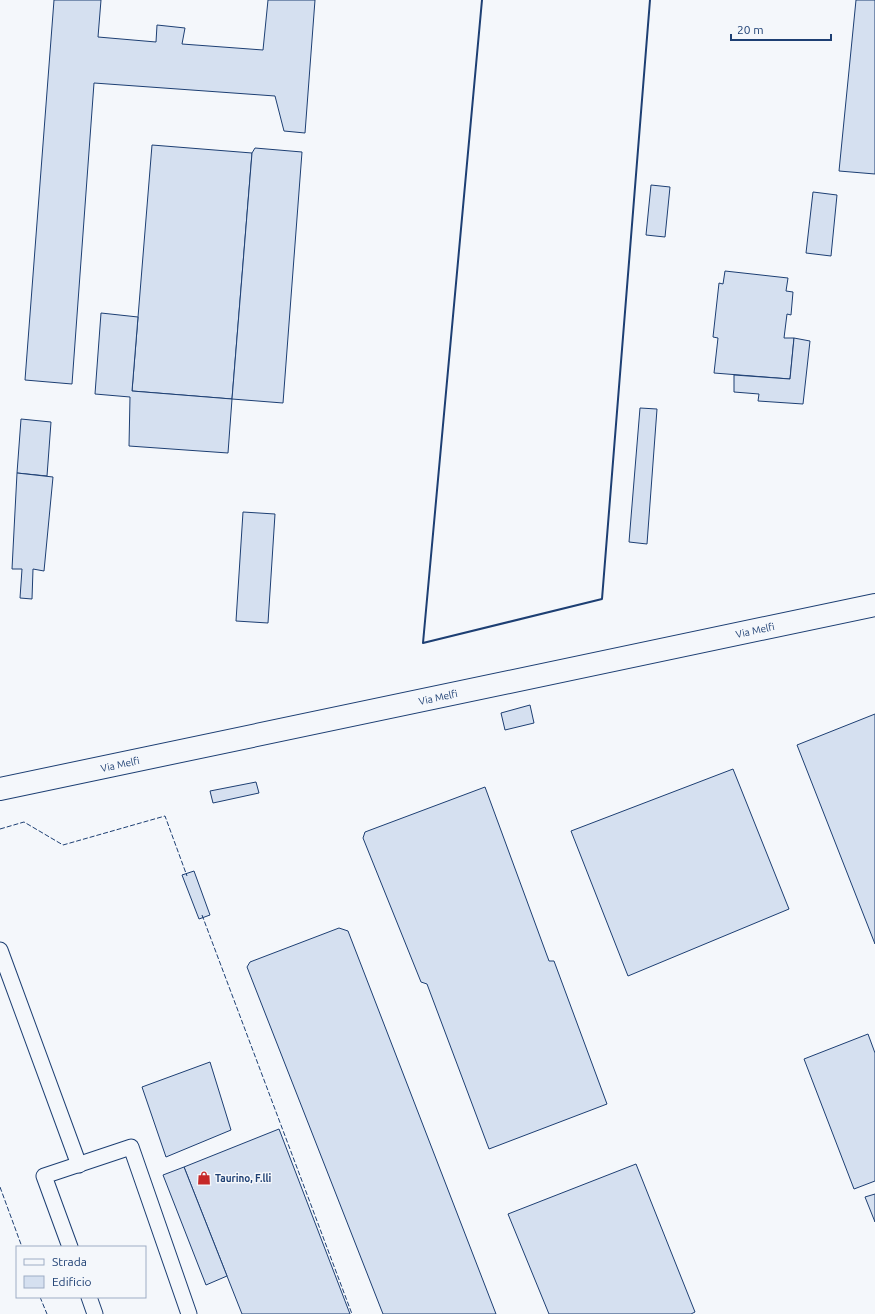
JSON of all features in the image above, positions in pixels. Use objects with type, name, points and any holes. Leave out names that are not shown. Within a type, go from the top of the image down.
[{"type":"main road","name":"Via Melfi","points":[[0,789],[875,605]]},
{"type":"lane","points":[[0,950],[79,1165]]},
{"type":"lane","points":[[70,1246],[44,1176],[130,1147],[189,1314]]},
{"type":"lane","points":[[89,1298],[95,1314]]},
{"type":"building","points":[[54,0],[101,0],[98,37],[156,42],[157,25],[185,28],[182,44],[263,50],[268,0],[315,0],[305,133],[284,131],[275,96],[94,83],[72,384],[25,380]]},
{"type":"building","points":[[856,0],[875,0],[875,174],[839,171]]},
{"type":"building","points":[[152,145],[252,153],[232,399],[132,391]]},
{"type":"building","points":[[255,148],[302,152],[283,403],[232,399],[252,153]]},
{"type":"building","points":[[651,185],[670,187],[665,237],[646,235]]},
{"type":"building","points":[[813,192],[837,195],[831,256],[806,253]]},
{"type":"building","points":[[725,271],[788,278],[786,291],[793,292],[791,315],[787,314],[784,338],[794,338],[790,379],[714,373],[718,338],[713,337],[719,283],[723,284]]},
{"type":"building","points":[[101,313],[138,317],[132,391],[232,399],[228,453],[129,446],[130,397],[95,394]]},
{"type":"building","points":[[794,338],[810,341],[803,404],[758,401],[759,394],[734,392],[734,375],[790,379]]},
{"type":"building","points":[[640,408],[657,409],[647,544],[629,542]]},
{"type":"building","points":[[21,419],[51,422],[47,476],[17,473]]},
{"type":"building","points":[[17,473],[53,477],[44,571],[33,569],[32,599],[20,598],[22,569],[12,569]]},
{"type":"building","points":[[243,512],[275,514],[268,623],[236,621]]},
{"type":"building","points":[[530,705],[534,723],[505,730],[501,713]]},
{"type":"building","points":[[875,714],[875,944],[797,745]]},
{"type":"building","points":[[733,769],[789,909],[628,976],[571,831]]},
{"type":"building","points":[[256,782],[259,793],[213,803],[210,791]]},
{"type":"building","points":[[485,787],[549,961],[554,961],[607,1104],[489,1149],[427,984],[421,982],[363,838],[365,832]]},
{"type":"building","points":[[194,871],[210,915],[199,919],[182,875]]},
{"type":"building","points":[[339,928],[348,931],[496,1314],[383,1314],[247,967],[250,962]]},
{"type":"building","points":[[868,1034],[875,1053],[875,1181],[854,1189],[804,1059]]},
{"type":"building","points":[[210,1062],[231,1130],[166,1157],[142,1087]]},
{"type":"building","points":[[279,1129],[350,1314],[242,1314],[184,1167]]},
{"type":"building","points":[[636,1164],[695,1312],[691,1314],[549,1314],[508,1214]]},
{"type":"building","points":[[184,1167],[227,1276],[206,1285],[163,1175]]},
{"type":"building","points":[[875,1194],[875,1222],[865,1197]]},
{"type":"fence","points":[[0,829],[24,822],[63,845],[165,816],[187,876]]},
{"type":"fence","points":[[202,915],[352,1314]]},
{"type":"fence","points":[[0,1187],[22,1246]]},
{"type":"fence","points":[[40,1298],[47,1314]]},
{"type":"wall","points":[[482,0],[423,643],[602,599],[650,0]]},
{"type":"place","name":"Taurino, F.lli","points":[[204,1178]]}]
